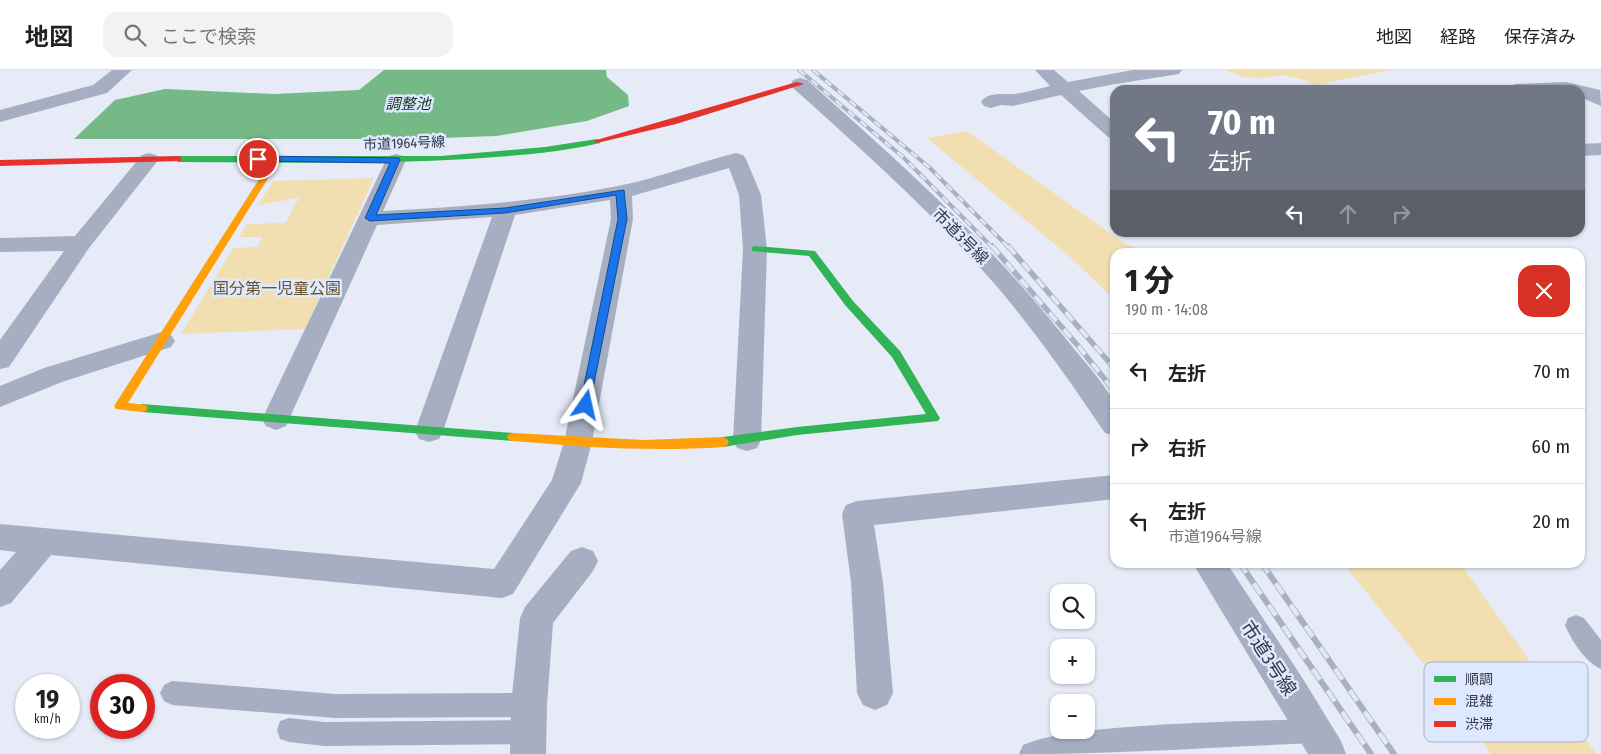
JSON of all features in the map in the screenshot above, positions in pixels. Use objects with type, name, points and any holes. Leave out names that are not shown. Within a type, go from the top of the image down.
[{"type":"street","points":[[0,116],[100,89],[123,70]]},
{"type":"street","points":[[1044,70],[1110,129]]},
{"type":"street","points":[[991,102],[1000,99],[1013,100],[1115,78],[1173,70]]},
{"type":"street","name":"市道1964号線","points":[[0,163],[149,159],[396,160],[502,154],[584,144],[655,127],[793,79]]},
{"type":"street","name":"市道3号線","points":[[793,79],[873,150],[974,248],[1036,319],[1110,418]]},
{"type":"street","points":[[1585,92],[1593,94],[1601,100]]},
{"type":"street","points":[[1585,150],[1601,149]]},
{"type":"street","points":[[0,360],[81,243],[149,159]]},
{"type":"street","points":[[276,159],[120,406],[578,442],[694,445],[748,440],[797,431],[934,418],[896,354],[849,303],[812,253],[755,249]]},
{"type":"street","points":[[370,218],[505,211],[621,192],[736,159],[750,195],[755,249],[748,440]]},
{"type":"street","points":[[276,419],[396,160]]},
{"type":"street","points":[[0,538],[502,584],[566,482],[578,442],[622,219],[621,192]]},
{"type":"street","points":[[429,431],[505,211]]},
{"type":"street","points":[[0,245],[81,243]]},
{"type":"street","points":[[0,397],[53,375],[162,341]]},
{"type":"street","points":[[875,693],[867,582],[857,514],[1110,488]]},
{"type":"street","points":[[0,593],[43,542]]},
{"type":"street","points":[[529,730],[537,618],[582,561]]},
{"type":"street","name":"市道3号線","points":[[1212,568],[1322,743]]},
{"type":"lane","points":[[1576,624],[1601,658]]},
{"type":"lane","points":[[172,693],[336,706],[529,730]]},
{"type":"lane","points":[[289,730],[326,734],[529,730]]},
{"type":"lane","points":[[1032,754],[1085,743],[1170,736],[1322,743]]},
{"type":"green space","points":[[1225,70],[1392,70],[1314,85],[1301,79],[1284,75],[1262,78],[1244,77]]},
{"type":"green space","points":[[967,131],[1110,233],[1110,237],[1115,237],[1125,244],[1138,248],[1110,248],[1110,295],[1070,257],[927,138]]},
{"type":"green space","name":"国分第一児童公園","points":[[374,178],[305,329],[181,334],[233,248],[257,247],[263,237],[239,237],[247,224],[285,223],[299,198],[258,205],[273,181]]},
{"type":"green space","points":[[1347,568],[1464,568],[1530,662],[1424,662],[1424,664]]},
{"type":"green space","points":[[1483,742],[1587,742],[1596,754],[1491,754]]},
{"type":"water","name":"調整池","points":[[384,70],[606,70],[607,77],[628,95],[629,106],[587,121],[496,136],[415,139],[74,139],[115,100],[165,89],[274,94],[359,90]]},
{"type":"railway","points":[[799,70],[903,157],[993,248]]},
{"type":"railway","points":[[813,70],[930,168],[1009,248]]},
{"type":"railway","points":[[992,246],[1110,386]]},
{"type":"railway","points":[[1008,246],[1110,363]]},
{"type":"railway","points":[[1243,568],[1371,754]]},
{"type":"railway","points":[[1265,568],[1394,754]]},
{"type":"traffic: fast","points":[[178,159],[389,160],[441,158],[493,155],[597,141]]},
{"type":"traffic: fast","points":[[723,442],[797,431],[934,418],[896,354],[849,303],[812,253],[755,249]]},
{"type":"traffic: fast","points":[[142,408],[513,437]]},
{"type":"traffic: slow","points":[[142,408],[120,406],[276,159]]},
{"type":"traffic: slow","points":[[513,437],[644,445],[723,442]]},
{"type":"traffic: jam","points":[[597,141],[673,122],[800,84]]},
{"type":"traffic: jam","points":[[0,163],[178,159]]},
{"type":"route","points":[[258,159],[396,160],[370,218],[505,211],[621,192],[622,219],[586,405]]}]
